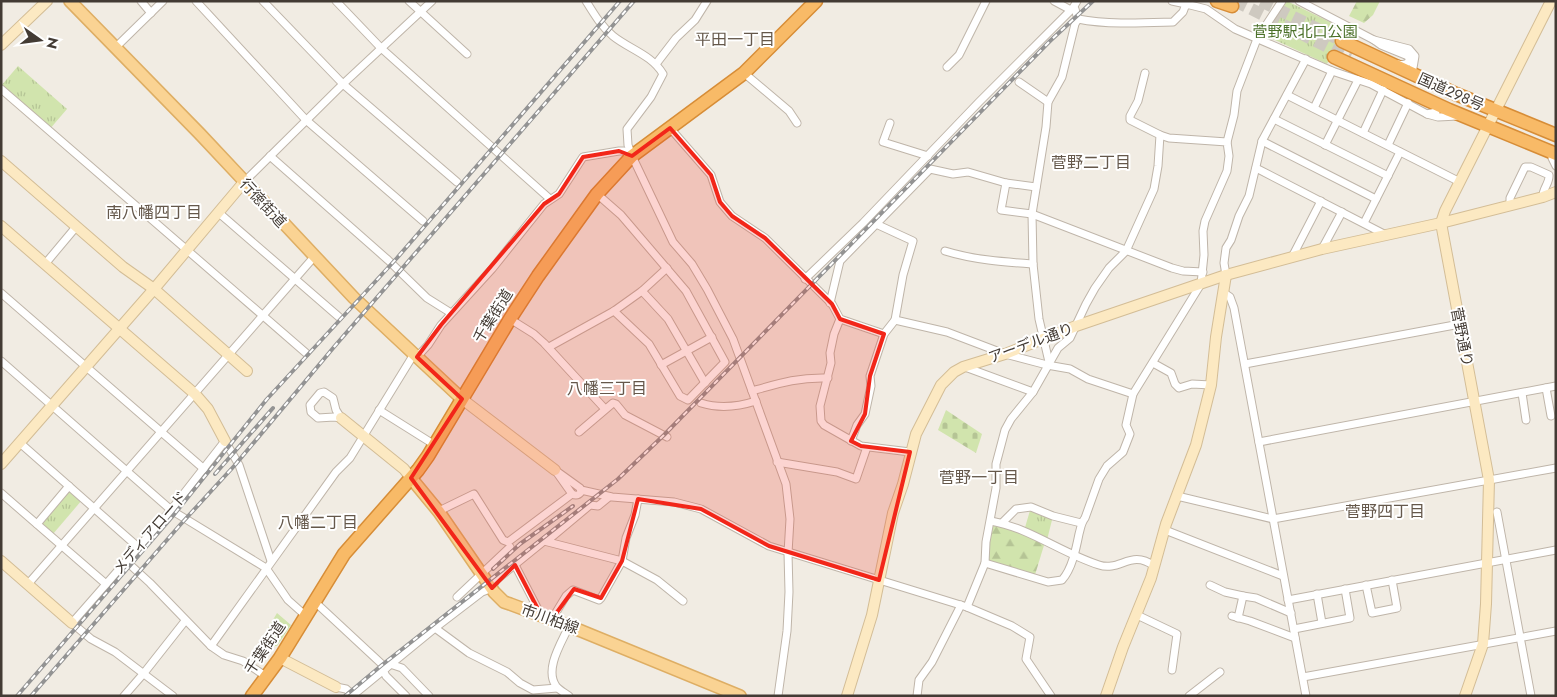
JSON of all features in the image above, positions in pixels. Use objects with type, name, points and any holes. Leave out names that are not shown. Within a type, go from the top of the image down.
[{"type":"highway","name":"千葉街道","points":[[252,696],[280,658],[344,554],[411,478],[434,446],[510,318],[543,268],[597,194],[632,156],[744,73],[816,1]]},
{"type":"highway","points":[[1217,1],[1227,4]]},
{"type":"highway","name":"国道298号","points":[[1342,41],[1412,74],[1552,131]]},
{"type":"highway","name":"国道298号","points":[[1334,57],[1432,109],[1463,116],[1555,153]]},
{"type":"main road","name":"行徳街道","points":[[70,1],[200,134],[354,298],[462,399]]},
{"type":"main road","name":"市川柏線","points":[[411,478],[439,512],[492,588],[504,602],[570,626],[740,696]]},
{"type":"street","points":[[1,45],[47,1]]},
{"type":"street","points":[[141,1],[151,13]]},
{"type":"street","points":[[115,48],[163,1]]},
{"type":"street","points":[[196,1],[306,120],[423,221]]},
{"type":"street","points":[[264,1],[343,84],[457,182]]},
{"type":"street","points":[[336,1],[381,48],[550,199]]},
{"type":"street","points":[[409,1],[467,54]]},
{"type":"street","points":[[1,464],[154,289],[244,182],[343,84],[432,1]]},
{"type":"street","points":[[586,1],[598,21],[612,36],[656,64],[662,74],[651,97],[627,129],[628,145],[673,242],[692,264],[707,289],[741,357],[788,492],[790,519],[788,553],[789,592],[787,630],[778,696]]},
{"type":"street","points":[[656,64],[676,38],[695,20],[707,1]]},
{"type":"street","points":[[947,67],[959,55],[986,1]]},
{"type":"street","points":[[1054,1],[1069,9],[1073,8]]},
{"type":"street","points":[[805,279],[849,237],[1073,8],[1077,1]]},
{"type":"street","points":[[1172,1],[1206,9],[1235,29],[1257,39],[1332,71],[1383,90],[1408,103],[1432,109]]},
{"type":"street","points":[[985,563],[1048,582],[1062,580],[1066,576],[1074,555],[1081,523],[1085,518],[1099,479],[1106,466],[1123,452],[1128,440],[1130,434],[1126,425],[1133,394],[1201,284],[1204,255],[1203,231],[1205,221],[1227,171],[1229,156],[1227,142],[1234,115],[1237,91],[1257,39],[1282,1]]},
{"type":"street","points":[[1299,1],[1408,56],[1410,59],[1409,62],[1403,65],[1393,62],[1388,63]]},
{"type":"street","points":[[1441,223],[1551,1]]},
{"type":"street","points":[[1078,19],[1151,23],[1173,22],[1183,12],[1186,3]]},
{"type":"street","points":[[1073,8],[1078,19]]},
{"type":"street","points":[[1048,364],[1039,319],[1033,264],[1032,214],[1046,127],[1048,102],[1062,77],[1075,24],[1078,19]]},
{"type":"street","points":[[592,28],[598,21]]},
{"type":"street","points":[[1374,40],[1410,49],[1415,56],[1412,74]]},
{"type":"street","points":[[1106,696],[1137,614],[1196,445],[1211,385],[1216,337],[1224,293],[1226,248],[1249,196],[1262,142],[1306,59]]},
{"type":"street","points":[[1314,108],[1332,71]]},
{"type":"street","points":[[744,73],[789,111],[797,123]]},
{"type":"street","points":[[1145,73],[1138,101],[1130,116],[1130,120],[1169,138],[1227,142]]},
{"type":"street","points":[[1326,145],[1358,80]]},
{"type":"street","points":[[1019,82],[1048,102]]},
{"type":"street","points":[[1,89],[306,353]]},
{"type":"street","points":[[1363,132],[1383,90]]},
{"type":"street","points":[[1287,95],[1460,182]]},
{"type":"street","points":[[1388,145],[1408,103]]},
{"type":"street","points":[[1274,119],[1388,176]]},
{"type":"street","points":[[890,123],[883,142],[928,156]]},
{"type":"street","points":[[670,128],[711,175],[720,202],[732,216],[765,238],[830,303],[840,319],[884,334]]},
{"type":"street","points":[[917,696],[919,680],[932,662],[964,606],[985,563],[986,540],[996,488],[996,464],[1001,441],[1011,419],[1033,392],[1058,348],[1070,338],[1086,304],[1100,281],[1109,268],[1126,251],[1154,189],[1160,135]]},
{"type":"street","points":[[1262,142],[1376,199]]},
{"type":"street","points":[[211,646],[336,472],[350,458],[415,356],[451,313],[492,269],[544,204],[559,194],[583,157],[619,151],[624,151],[632,156]]},
{"type":"street","points":[[1364,223],[1400,152]]},
{"type":"street","points":[[1555,153],[1552,158],[1556,166]]},
{"type":"street","points":[[270,156],[388,260],[427,298],[451,313]]},
{"type":"street","points":[[1,161],[123,267],[154,289],[247,371]]},
{"type":"street","points":[[1510,205],[1510,198],[1526,167],[1531,167],[1549,175],[1544,197]]},
{"type":"street","points":[[1256,168],[1386,235]]},
{"type":"street","points":[[830,303],[840,261],[930,169],[953,174],[968,172],[1006,183],[1036,187]]},
{"type":"street","points":[[1006,183],[1002,210],[1032,214],[1183,271],[1203,272]]},
{"type":"street","name":"アーデル通り","points":[[847,696],[872,615],[893,513],[903,484],[910,452],[920,423],[941,385],[954,372],[963,367],[1005,354],[1076,326],[1226,274],[1292,256],[1441,223],[1544,197],[1556,192]]},
{"type":"street","points":[[597,194],[621,215],[686,291],[725,362],[688,400],[680,396],[649,344],[614,311]]},
{"type":"street","points":[[1292,256],[1321,201]]},
{"type":"street","points":[[1322,249],[1342,212]]},
{"type":"street","points":[[218,213],[339,317]]},
{"type":"street","name":"菅野通り","points":[[1441,223],[1489,480],[1483,644],[1465,696]]},
{"type":"street","points":[[851,441],[857,425],[865,414],[871,386],[870,376],[884,334],[895,320],[903,275],[913,241],[876,224]]},
{"type":"street","points":[[1,226],[120,328],[194,394],[208,409],[239,465],[271,561]]},
{"type":"street","points":[[45,264],[76,227]]},
{"type":"street","points":[[945,251],[960,256],[1033,264]]},
{"type":"street","points":[[28,584],[314,257]]},
{"type":"street","points":[[549,347],[614,311],[642,291],[667,268]]},
{"type":"street","points":[[642,291],[668,319],[705,383]]},
{"type":"street","points":[[1,293],[204,469]]},
{"type":"street","points":[[1224,293],[1230,297],[1234,308],[1306,696]]},
{"type":"street","points":[[510,318],[549,347],[605,409]]},
{"type":"street","points":[[840,319],[834,334],[828,378],[820,406],[821,421],[824,425],[861,446],[910,452]]},
{"type":"street","points":[[895,320],[947,332],[1005,354],[1070,369],[1088,379],[1133,394]]},
{"type":"street","points":[[1245,364],[1460,324]]},
{"type":"street","points":[[661,365],[712,337]]},
{"type":"street","points":[[1,362],[171,510],[266,568],[288,600],[306,616]]},
{"type":"street","points":[[1153,363],[1171,373],[1175,384],[1179,388],[1192,384],[1211,385]]},
{"type":"street","points":[[963,367],[1033,392]]},
{"type":"street","points":[[752,391],[808,377],[828,378]]},
{"type":"street","points":[[1259,442],[1556,386]]},
{"type":"street","points":[[1546,388],[1551,416]]},
{"type":"street","points":[[341,418],[318,418],[311,412],[310,405],[320,393],[324,392],[333,398],[336,410],[341,418],[404,469],[411,478]]},
{"type":"street","points":[[1522,393],[1526,420]]},
{"type":"street","points":[[462,399],[581,490],[609,496],[680,503],[701,509],[753,539],[788,553],[964,606],[1012,626],[1030,637],[1026,659],[1051,696]]},
{"type":"street","points":[[701,404],[719,408],[756,401]]},
{"type":"street","points":[[579,432],[613,403],[625,414],[667,437]]},
{"type":"street","points":[[379,410],[430,442]]},
{"type":"street","name":"メディアロード","points":[[72,623],[171,510],[225,441]]},
{"type":"street","points":[[20,443],[138,547]]},
{"type":"street","points":[[777,462],[837,472],[856,478],[867,446]]},
{"type":"street","points":[[1177,496],[1273,519],[1556,468]]},
{"type":"street","points":[[555,470],[572,494],[577,496],[581,490]]},
{"type":"street","points":[[37,524],[69,486]]},
{"type":"street","points":[[1,493],[106,584]]},
{"type":"street","points":[[439,512],[474,494],[503,540],[508,542],[572,494]]},
{"type":"street","points":[[280,658],[336,687],[346,689],[353,696],[435,628],[482,592],[492,588],[496,580],[590,505],[598,506],[609,496]]},
{"type":"street","points":[[515,565],[547,617],[573,590],[599,600],[622,561],[626,538],[635,515],[638,499]]},
{"type":"street","points":[[1002,523],[1016,509],[1031,507],[1053,516],[1081,523]]},
{"type":"street","points":[[1497,512],[1531,696]]},
{"type":"street","points":[[991,521],[1002,523],[1045,540],[1074,555],[1105,566],[1134,559],[1146,560],[1154,566]]},
{"type":"street","points":[[1165,530],[1283,576]]},
{"type":"street","points":[[547,541],[622,561],[657,580],[683,601]]},
{"type":"street","points":[[457,597],[510,548]]},
{"type":"street","points":[[1288,600],[1556,550]]},
{"type":"street","points":[[1,561],[91,639],[115,652],[173,696]]},
{"type":"street","points":[[126,561],[211,646],[224,655],[243,661],[267,677]]},
{"type":"street","points":[[1366,585],[1372,613],[1397,608],[1392,580]]},
{"type":"street","points":[[1210,585],[1225,592],[1256,598],[1290,613]]},
{"type":"street","points":[[1294,629],[1350,618],[1345,589]]},
{"type":"street","points":[[1317,594],[1322,623]]},
{"type":"street","points":[[1243,596],[1235,617],[1295,638]]},
{"type":"street","points":[[314,602],[386,667],[402,668],[429,696]]},
{"type":"street","points":[[1137,614],[1177,634],[1172,670]]},
{"type":"street","points":[[124,696],[185,621]]},
{"type":"street","points":[[569,696],[557,688],[552,678],[557,653],[570,626]]},
{"type":"street","points":[[435,628],[469,653],[507,672],[532,690],[557,688]]},
{"type":"street","points":[[1303,677],[1556,631]]},
{"type":"street","points":[[386,667],[386,676],[406,696]]},
{"type":"street","points":[[1188,696],[1220,672]]},
{"type":"highlighted area","points":[[670,128],[711,175],[720,202],[732,216],[765,238],[832,304],[840,319],[884,334],[870,376],[865,414],[851,441],[861,446],[910,452],[879,580],[769,546],[701,509],[638,499],[622,561],[601,598],[574,589],[552,619],[541,615],[515,565],[492,588],[411,478],[462,399],[417,357],[441,325],[544,204],[559,194],[583,157],[619,151],[632,156]]},
{"type":"green space","name":"菅野駅北口公園","points":[[1287,1],[1344,29],[1327,64],[1266,36]]},
{"type":"green space","points":[[1357,1],[1380,1],[1373,15],[1364,23],[1349,16]]},
{"type":"green space","points":[[18,66],[67,109],[49,130],[1,86]]},
{"type":"green space","points":[[946,410],[982,434],[976,453],[938,430]]},
{"type":"green space","points":[[70,490],[82,500],[53,534],[41,523]]},
{"type":"green space","points":[[1031,507],[1053,516],[1047,540],[1024,531]]},
{"type":"green space","points":[[991,521],[1045,542],[1034,578],[985,563]]},
{"type":"green space","points":[[277,613],[291,625],[277,646],[271,650],[261,640]]},
{"type":"tunnel","points":[[1235,1],[1350,58]]},
{"type":"tunnel","points":[[1261,1],[1342,41]]},
{"type":"railway","points":[[17,696],[172,517],[267,399],[397,258],[620,1]]},
{"type":"railway","points":[[31,696],[180,525],[235,465],[334,347],[634,1]]},
{"type":"railway","points":[[345,696],[618,479],[664,435],[1050,41],[1093,1]]},
{"type":"railway","points":[[215,474],[273,408]]},
{"type":"railway","points":[[493,569],[520,544],[573,506]]},
{"type":"district","name":"平田一丁目","points":[[735,39]]},
{"type":"district","name":"菅野二丁目","points":[[1091,162]]},
{"type":"district","name":"南八幡四丁目","points":[[154,212]]},
{"type":"district","name":"八幡三丁目","points":[[607,388]]},
{"type":"district","name":"菅野一丁目","points":[[979,477]]},
{"type":"district","name":"菅野四丁目","points":[[1385,511]]},
{"type":"district","name":"八幡二丁目","points":[[318,522]]}]
